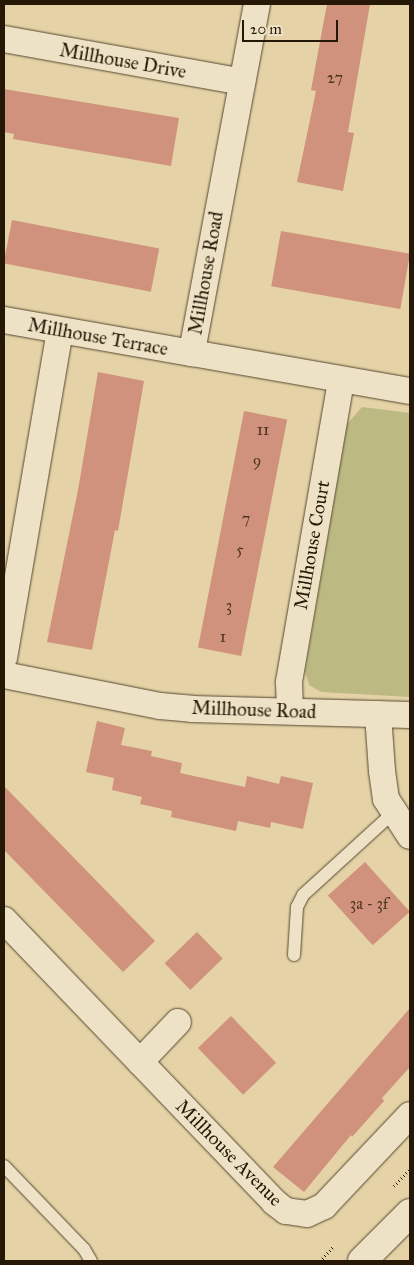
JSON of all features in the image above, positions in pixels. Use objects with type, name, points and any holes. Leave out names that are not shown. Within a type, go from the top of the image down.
[{"type":"main road","points":[[362,1261],[410,1214]]},
{"type":"street","name":"Millhouse Road","points":[[257,4],[192,353],[410,392]]},
{"type":"street","name":"Millhouse Drive","points":[[4,39],[242,82]]},
{"type":"street","name":"Millhouse Terrace","points":[[4,320],[192,353]]},
{"type":"street","points":[[4,658],[60,331]]},
{"type":"street","name":"Millhouse Court","points":[[290,711],[289,682],[341,380]]},
{"type":"street","name":"Millhouse Road","points":[[4,675],[160,706],[192,709],[410,715]]},
{"type":"street","points":[[378,714],[386,799],[410,836]]},
{"type":"street","name":"Millhouse Avenue","points":[[4,920],[274,1202],[286,1211],[307,1214],[324,1206],[410,1115]]},
{"type":"street","points":[[140,1062],[178,1022]]},
{"type":"lane","points":[[294,956],[297,907],[303,894],[394,812]]},
{"type":"lane","points":[[4,1166],[84,1249],[91,1261]]},
{"type":"shaded area","points":[[362,407],[410,413],[410,697],[321,692],[309,685],[305,672],[347,424]]},
{"type":"building","points":[[327,4],[370,4],[348,132],[354,133],[343,191],[297,182],[316,91],[311,90]]},
{"type":"building","points":[[4,89],[179,118],[171,166],[13,139],[14,134],[4,132]]},
{"type":"building","points":[[12,220],[159,249],[151,292],[4,263]]},
{"type":"building","points":[[281,231],[410,254],[400,309],[271,286]]},
{"type":"building","points":[[98,372],[144,381],[118,531],[115,530],[92,650],[47,642],[78,490]]},
{"type":"building","points":[[244,411],[287,419],[241,656],[198,648]]},
{"type":"building","points":[[97,721],[125,728],[121,745],[152,751],[151,756],[182,763],[180,773],[245,787],[247,776],[279,784],[281,776],[313,783],[303,829],[271,822],[270,828],[238,821],[236,831],[171,817],[172,811],[140,804],[142,797],[112,790],[114,778],[86,772]]},
{"type":"building","points":[[4,786],[155,941],[123,972],[4,850]]},
{"type":"building","points":[[365,862],[410,912],[373,945],[328,895]]},
{"type":"building","points":[[197,932],[223,959],[190,990],[165,963]]},
{"type":"building","points":[[410,1008],[410,1067],[382,1098],[384,1101],[352,1137],[351,1135],[304,1192],[273,1167]]},
{"type":"building","points":[[231,1016],[276,1063],[243,1095],[198,1048]]}]
